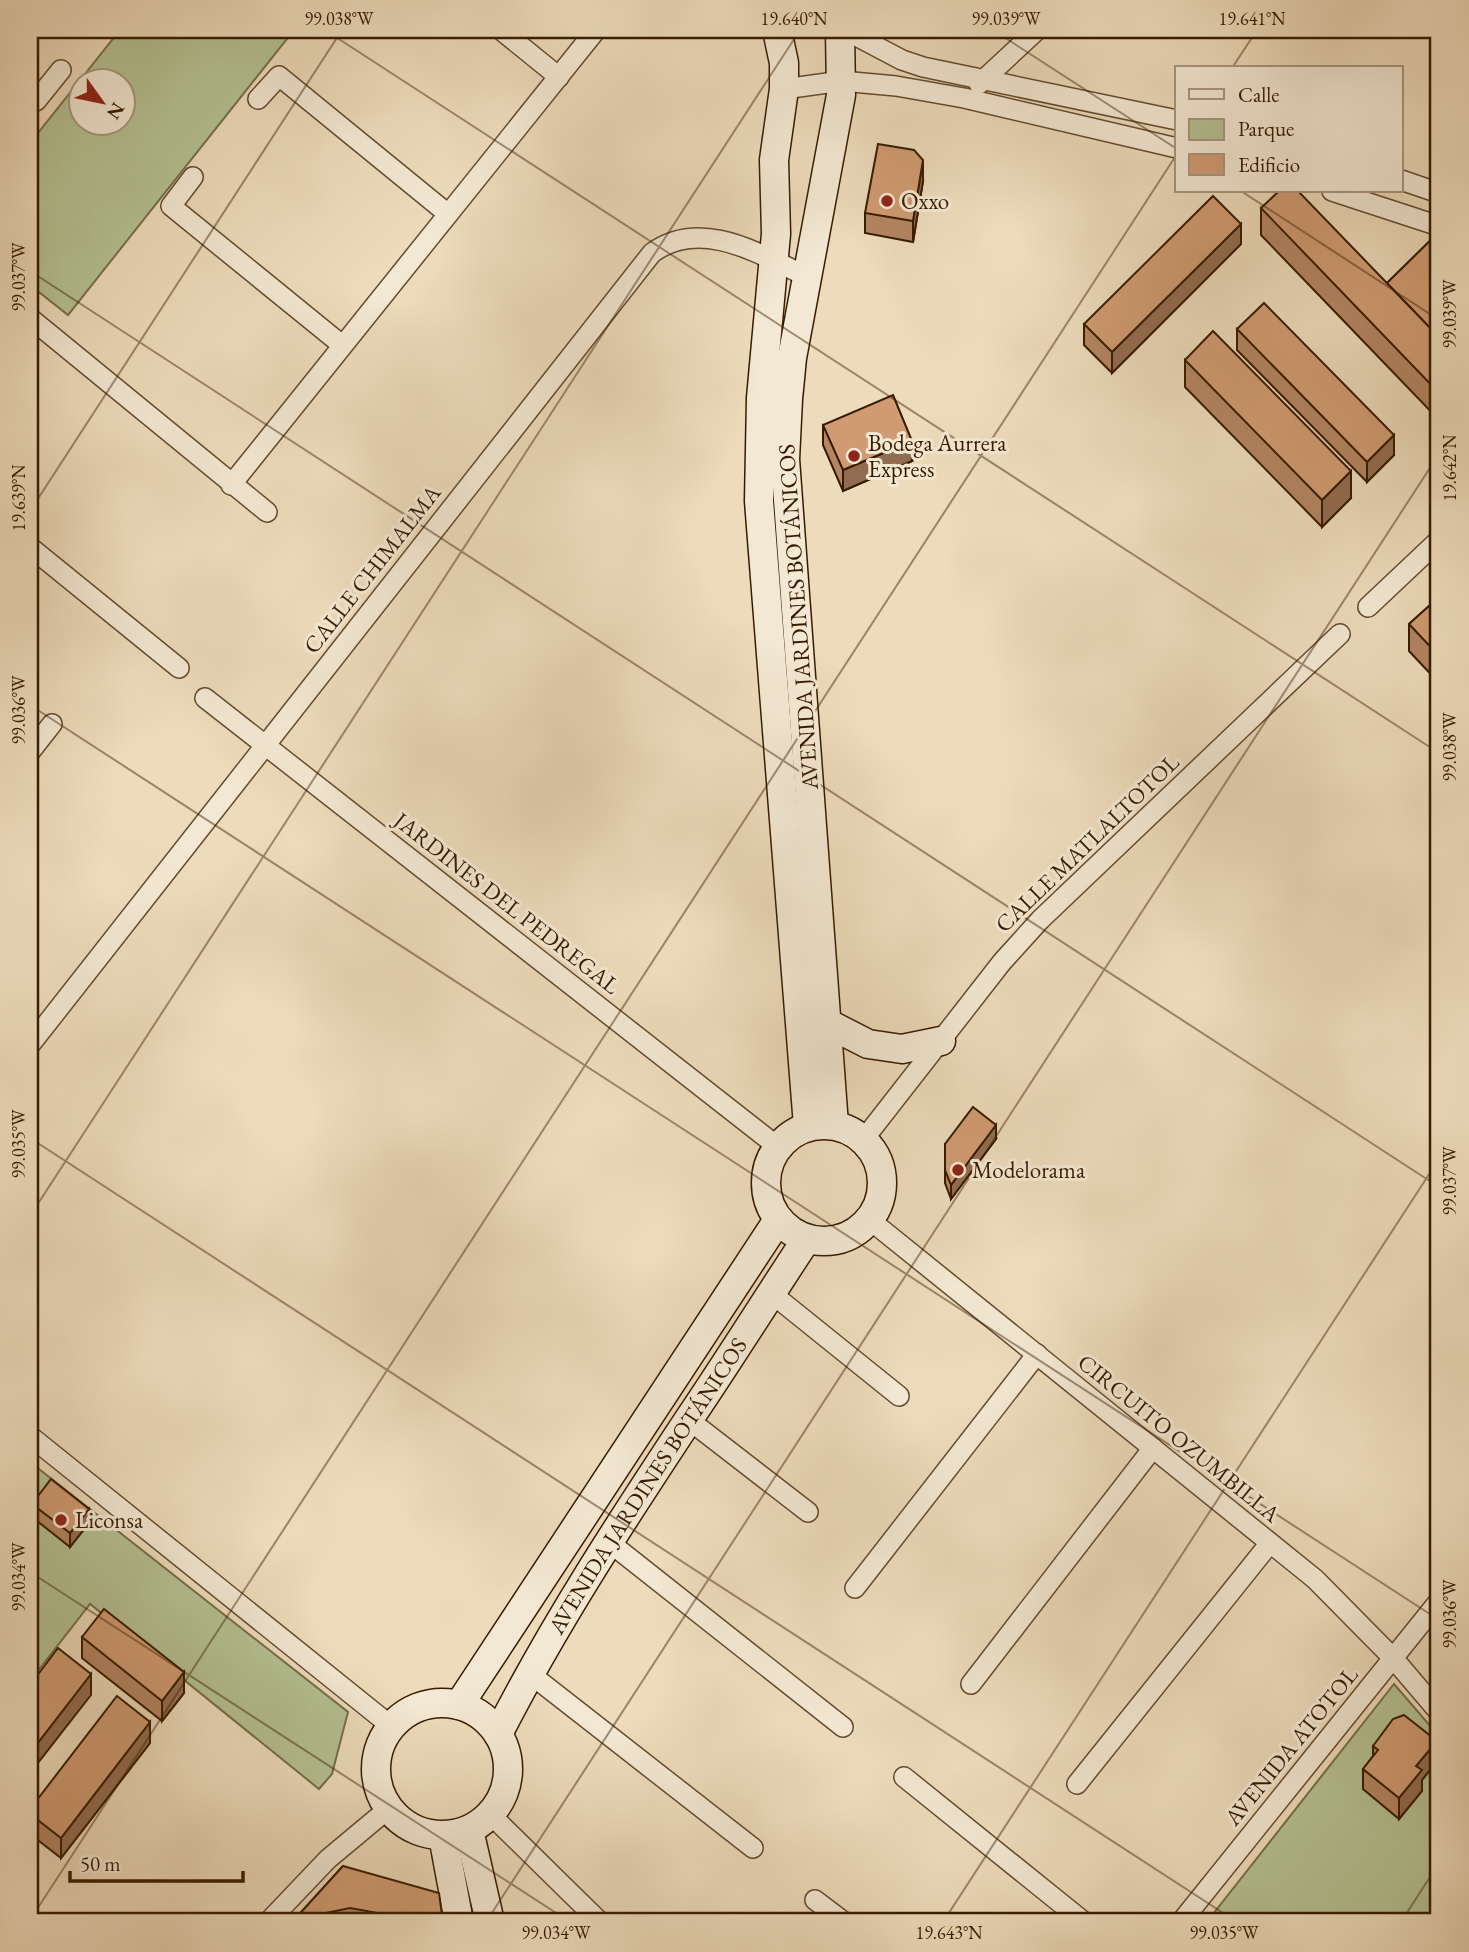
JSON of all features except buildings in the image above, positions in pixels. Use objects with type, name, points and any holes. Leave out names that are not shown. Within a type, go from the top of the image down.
[{"type":"street","points":[[501,30],[559,77]]},
{"type":"street","points":[[231,485],[596,30]]},
{"type":"street","name":"AVENIDA JARDINES BOTÁNICOS","points":[[777,30],[784,63],[784,89],[774,160],[776,203],[761,398],[758,501],[821,1126]]},
{"type":"street","name":"AVENIDA JARDINES BOTÁNICOS","points":[[821,1126],[827,1023],[785,459],[788,399],[806,275],[842,81],[839,30]]},
{"type":"street","points":[[845,30],[902,60],[942,72],[985,78],[1175,120]]},
{"type":"street","points":[[964,98],[1037,30]]},
{"type":"street","points":[[30,96],[36,101],[61,69]]},
{"type":"street","points":[[258,99],[279,76],[448,214]]},
{"type":"street","points":[[784,89],[842,81],[896,86],[964,98],[1175,148]]},
{"type":"street","points":[[193,177],[171,206],[342,345]]},
{"type":"street","points":[[1402,180],[1439,193]]},
{"type":"street","points":[[1335,192],[1439,226]]},
{"type":"street","points":[[776,203],[817,218]]},
{"type":"street","name":"CALLE CHIMALMA","points":[[30,1045],[652,253],[682,239],[708,238],[741,246],[806,275]]},
{"type":"street","points":[[30,318],[267,512]]},
{"type":"street","points":[[1368,607],[1439,540]]},
{"type":"street","points":[[30,547],[179,668]]},
{"type":"street","name":"CALLE MATLALTOTOL","points":[[864,1139],[1002,962],[1040,920],[1340,635]]},
{"type":"street","name":"JARDINES DEL PEDREGAL","points":[[205,698],[778,1147]]},
{"type":"street","points":[[30,752],[52,724]]},
{"type":"street","points":[[827,1023],[868,1044],[902,1049],[941,1041]]},
{"type":"street","points":[[821,1126],[864,1139],[880,1164],[882,1193],[870,1220],[841,1240],[806,1240],[778,1220],[766,1196],[766,1170],[778,1147],[791,1134],[821,1126]]},
{"type":"street","name":"AVENIDA JARDINES BOTÁNICOS","points":[[460,1705],[778,1220]]},
{"type":"street","name":"CIRCUITO OZUMBILLA","points":[[870,1220],[1315,1579],[1393,1658],[1439,1712]]},
{"type":"street","name":"AVENIDA JARDINES BOTÁNICOS","points":[[498,1734],[564,1612],[631,1505],[806,1240]]},
{"type":"street","points":[[771,1293],[899,1396]]},
{"type":"street","points":[[855,1588],[1037,1354]]},
{"type":"street","points":[[689,1420],[808,1512]]},
{"type":"street","points":[[30,1436],[391,1727]]},
{"type":"street","points":[[971,1684],[1153,1448]]},
{"type":"street","points":[[609,1542],[843,1727]]},
{"type":"street","points":[[1077,1784],[1270,1543]]},
{"type":"street","name":"AVENIDA ATOTOL","points":[[1181,1922],[1439,1601]]},
{"type":"street","points":[[529,1673],[753,1848]]},
{"type":"street","points":[[459,1922],[468,1827],[505,1790],[508,1761],[498,1734],[482,1715],[460,1705],[436,1703],[414,1709],[391,1727],[378,1749],[376,1780],[388,1809],[412,1829],[468,1827],[600,1922]]},
{"type":"street","points":[[904,1777],[1084,1922]]},
{"type":"street","points":[[268,1922],[328,1859],[388,1809]]},
{"type":"street","points":[[468,1827],[490,1922]]},
{"type":"street","points":[[815,1900],[844,1922]]},
{"type":"green space","points":[[120,30],[294,30],[68,315],[30,285],[30,143],[66,98],[66,136],[136,136],[136,66],[91,66]]},
{"type":"green space","points":[[39,1469],[348,1712],[332,1774],[319,1789],[90,1604],[30,1681],[30,1481]]},
{"type":"green space","points":[[1394,1684],[1439,1736],[1439,1922],[1223,1922],[1213,1914]]},
{"type":"place","name":"Oxxo","points":[[887,201]]},
{"type":"place","name":"Bodega Aurrera Express","points":[[854,456]]},
{"type":"place","name":"Modelorama","points":[[958,1170]]},
{"type":"place","name":"Liconsa","points":[[61,1520]]}]
